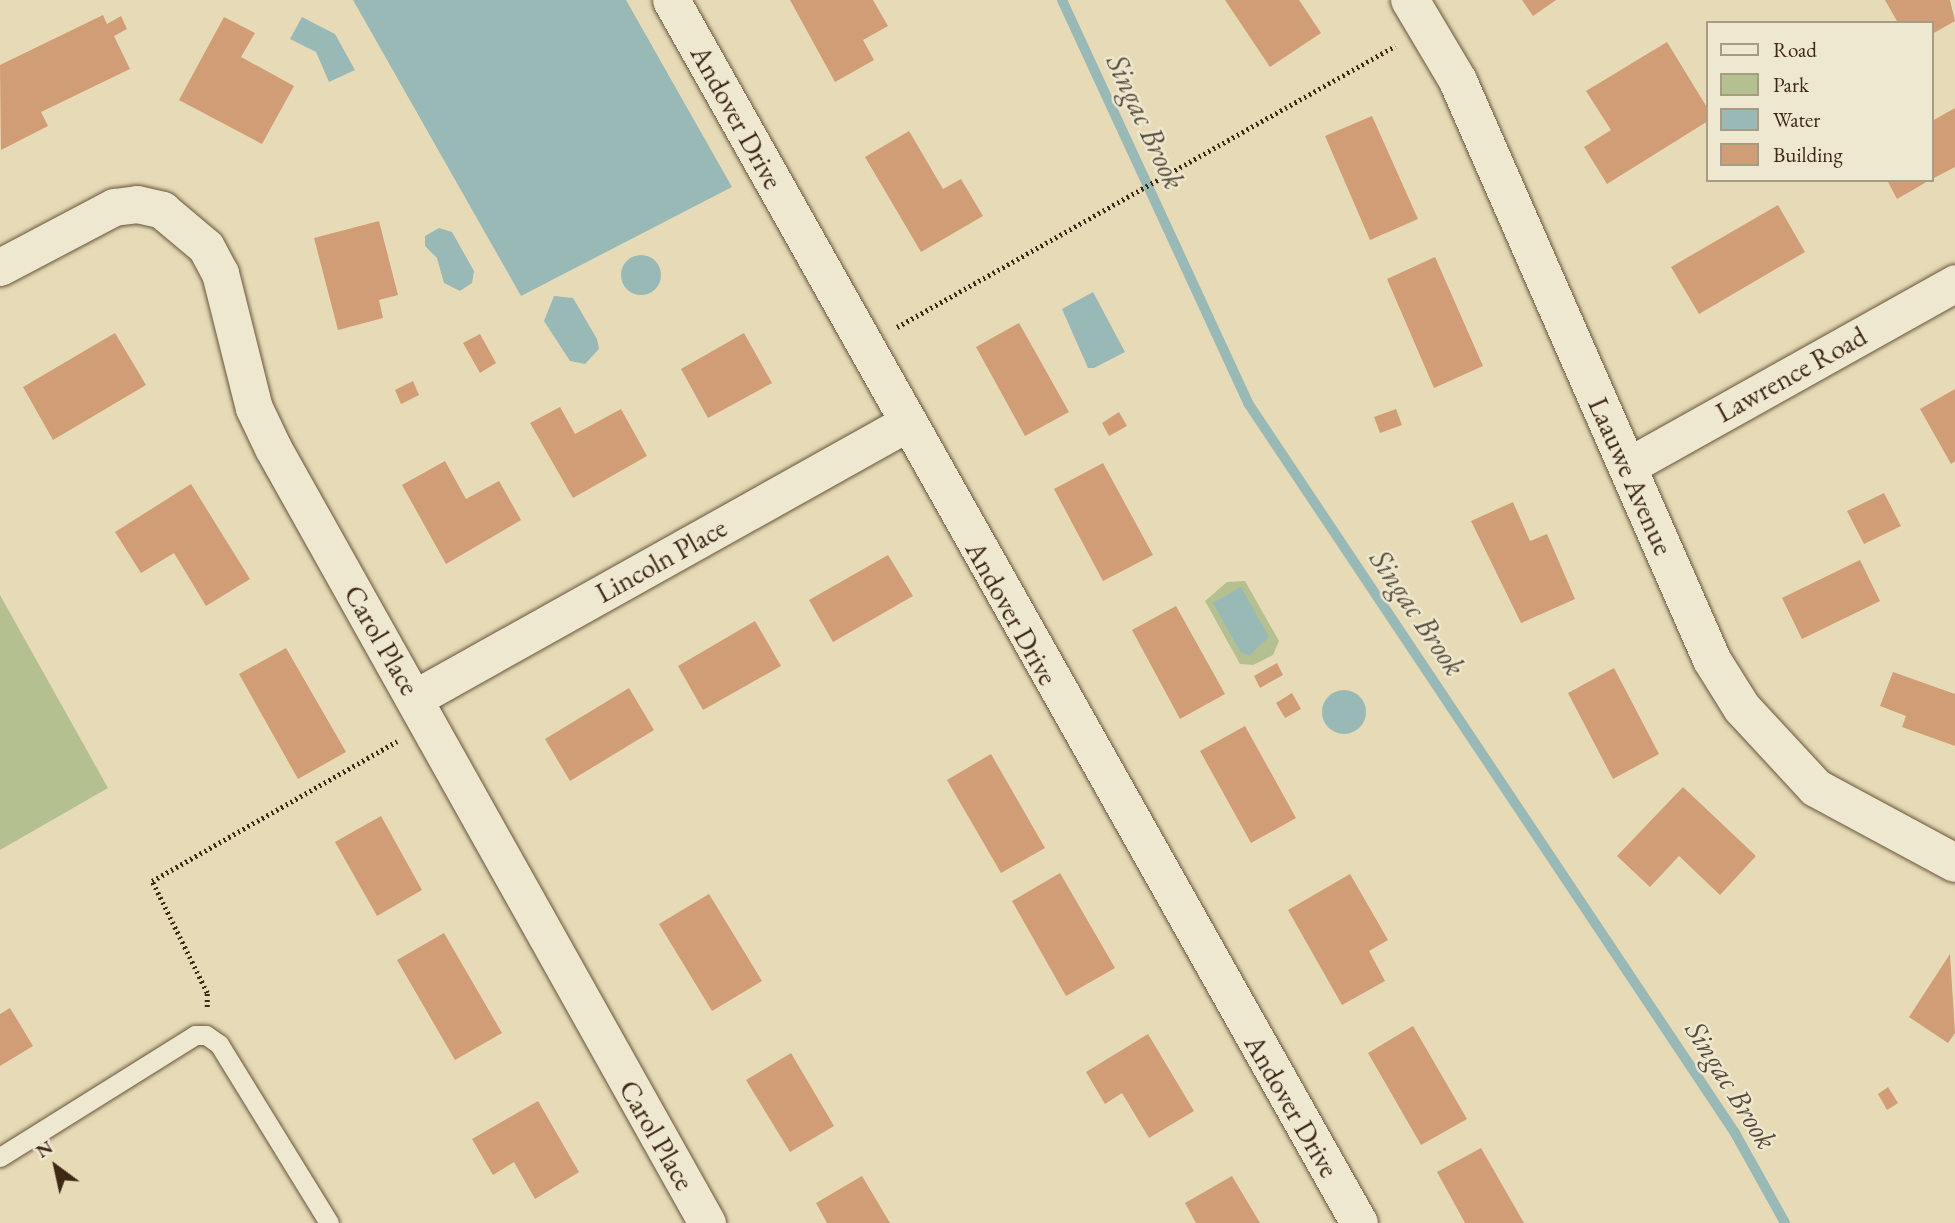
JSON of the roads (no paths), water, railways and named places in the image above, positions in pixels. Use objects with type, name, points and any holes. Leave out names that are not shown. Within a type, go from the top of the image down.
[{"type":"street","name":"Andover Drive","points":[[671,0],[1359,1223]]},
{"type":"street","name":"Laauwe Avenue","points":[[1410,0],[1458,81],[1712,660],[1758,727],[1816,788],[1955,863]]},
{"type":"street","name":"Carol Place","points":[[0,267],[114,207],[162,210],[186,225],[220,273],[254,408],[272,448],[422,710],[708,1223]]},
{"type":"street","name":"Lawrence Road","points":[[1628,466],[1955,283]]},
{"type":"street","name":"Lincoln Place","points":[[422,710],[907,423]]},
{"type":"lane","points":[[0,1157],[195,1035],[206,1035],[219,1044],[329,1223]]},
{"type":"water","points":[[353,0],[626,0],[732,187],[521,296]]},
{"type":"water","points":[[302,17],[335,34],[355,70],[329,82],[316,52],[290,39]]},
{"type":"water","points":[[439,228],[452,232],[474,271],[472,283],[460,291],[444,283],[437,258],[425,246],[425,236]]},
{"type":"water","points":[[641,255],[655,261],[661,275],[655,289],[641,295],[627,289],[621,275],[627,261]]},
{"type":"water","points":[[1093,292],[1125,352],[1094,368],[1088,368],[1062,309]]},
{"type":"water","points":[[554,296],[573,298],[597,339],[599,349],[585,364],[570,361],[544,321]]},
{"type":"water","points":[[1241,587],[1269,637],[1250,655],[1241,653],[1213,603]]},
{"type":"water","points":[[1344,690],[1360,696],[1366,712],[1360,728],[1344,734],[1328,728],[1322,712],[1328,696]]},
{"type":"waterway","name":"Singac Brook","points":[[1062,0],[1248,403],[1735,1133],[1785,1223]]}]
